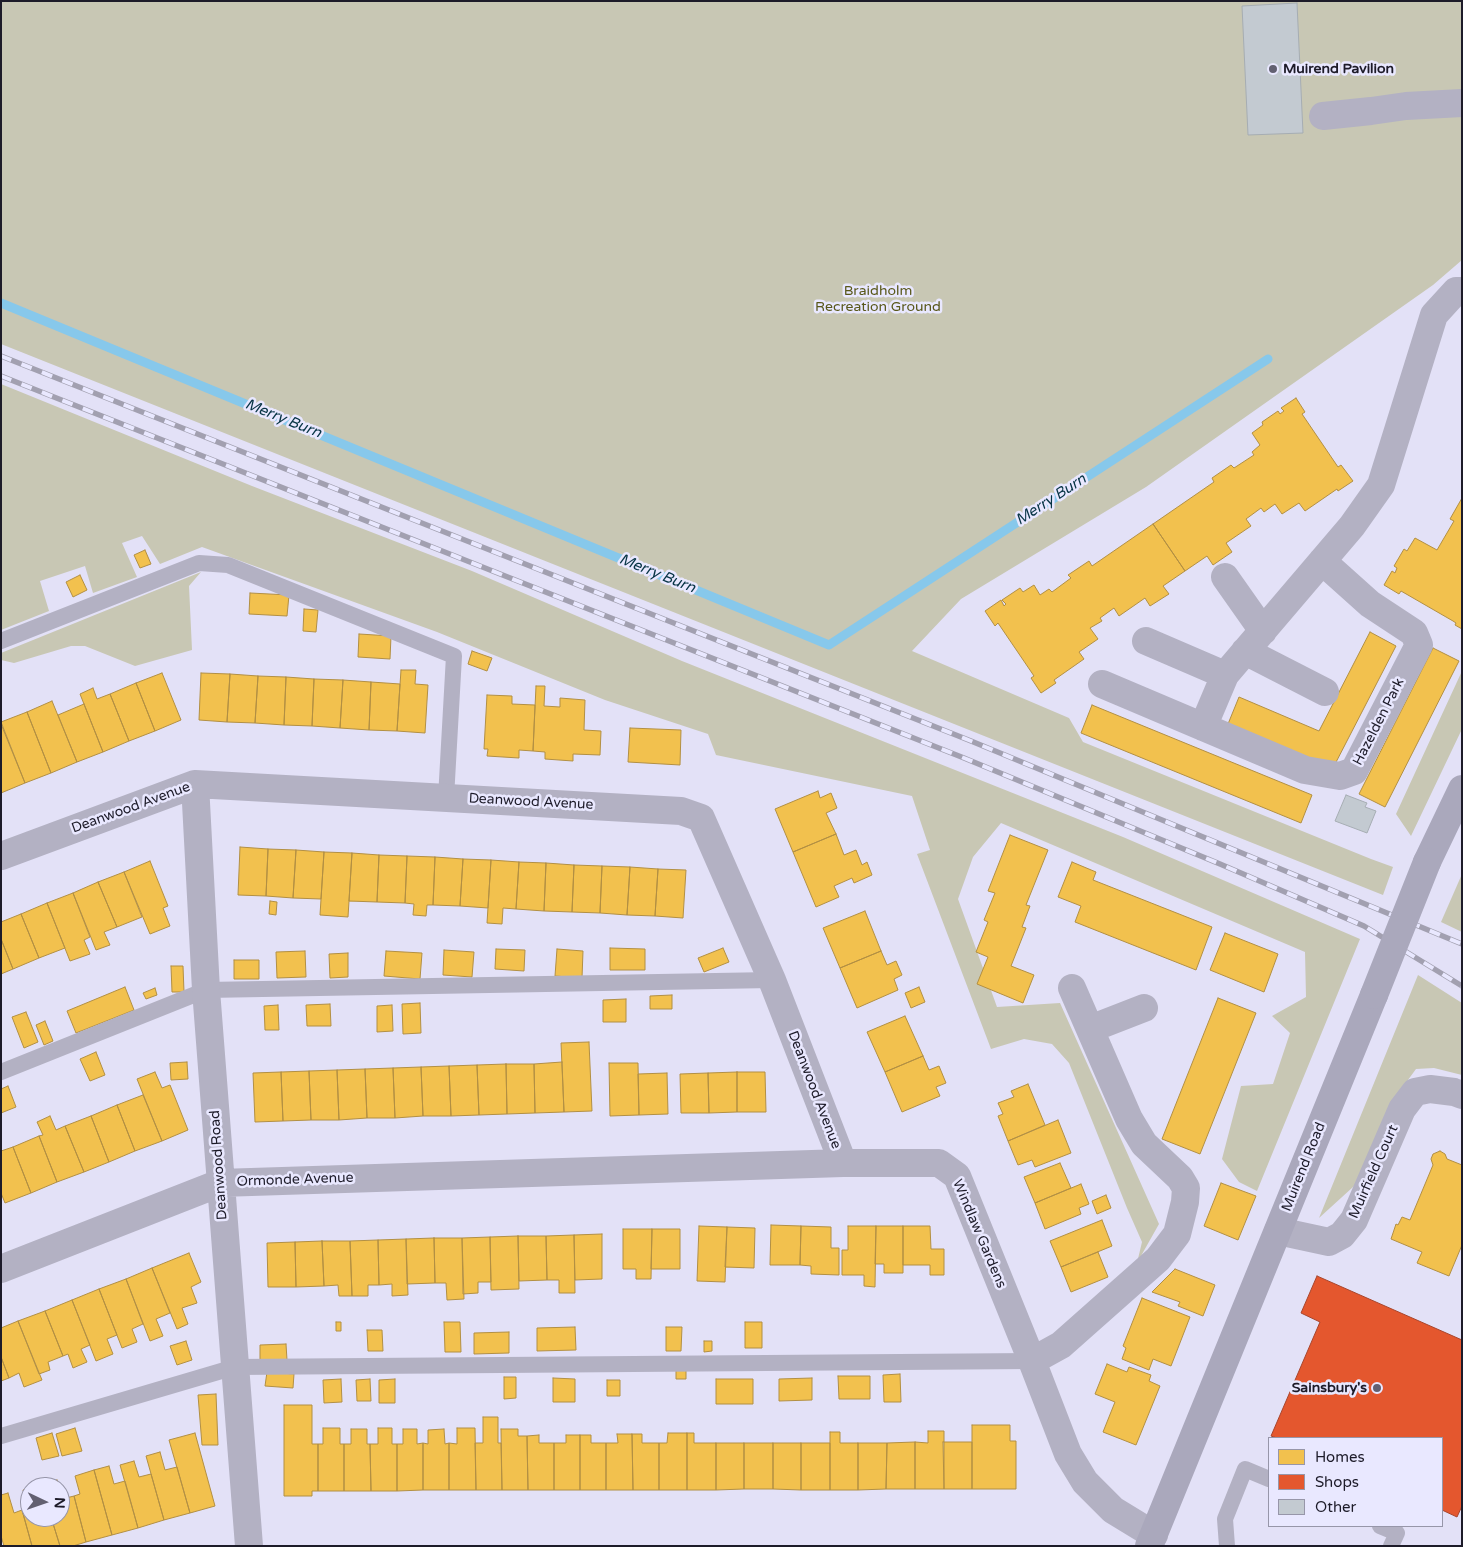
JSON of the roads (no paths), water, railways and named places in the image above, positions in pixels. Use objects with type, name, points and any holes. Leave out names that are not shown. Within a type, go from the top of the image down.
[{"type":"street","points":[[1323,116],[1406,106],[1462,103]]},
{"type":"street","points":[[1203,727],[1225,675],[1352,526],[1381,485],[1434,315],[1456,291],[1462,291]]},
{"type":"street","name":"Hazelden Park","points":[[1102,684],[1305,770],[1340,776],[1354,771],[1419,645],[1414,633],[1370,604],[1322,561]]},
{"type":"street","points":[[1225,577],[1263,631]]},
{"type":"street","points":[[1146,641],[1225,675]]},
{"type":"street","points":[[1245,651],[1325,692]]},
{"type":"street","name":"Deanwood Avenue","points":[[1,856],[195,784],[681,811],[701,818],[772,980],[843,1163]]},
{"type":"street","name":"Deanwood Road","points":[[195,784],[206,990],[249,1546]]},
{"type":"street","name":"Muirend Road","points":[[1151,1540],[1427,862],[1462,788]]},
{"type":"street","points":[[1032,1361],[1061,1345],[1158,1259],[1177,1234],[1185,1202],[1186,1188],[1180,1178],[1144,1144],[1129,1119],[1072,988]]},
{"type":"street","points":[[1090,1029],[1144,1008]]},
{"type":"street","name":"Muirfield Court","points":[[1278,1231],[1329,1242],[1342,1235],[1354,1220],[1402,1109],[1415,1092],[1430,1089],[1454,1092],[1462,1096]]},
{"type":"street","name":"Windlaw Gardens","points":[[605,1170],[843,1163],[939,1163],[957,1176],[1068,1454],[1085,1482],[1113,1510],[1151,1540]]},
{"type":"street","name":"Ormonde Avenue","points":[[1,1269],[220,1183],[605,1170]]},
{"type":"lane","points":[[1,641],[199,563],[228,565],[454,656],[446,798]]},
{"type":"lane","points":[[1,1072],[206,990],[772,980]]},
{"type":"lane","points":[[1,1436],[235,1367],[1032,1361]]},
{"type":"lane","points":[[1227,1546],[1225,1519],[1245,1469],[1268,1479]]},
{"type":"lane","points":[[1382,1527],[1397,1533],[1391,1546]]},
{"type":"waterway","name":"Merry Burn","points":[[1,303],[829,645],[1268,359]]},
{"type":"railway","points":[[1,356],[971,741],[1462,944]]},
{"type":"railway","points":[[1,376],[964,758],[1220,864],[1364,926],[1462,986]]},
{"type":"place","name":"Muirend Pavilion","points":[[1273,69]]},
{"type":"place","name":"Sainsbury's","points":[[1377,1388]]},
{"type":"park label","name":"Braidholm Recreation Ground","points":[[878,300]]}]
